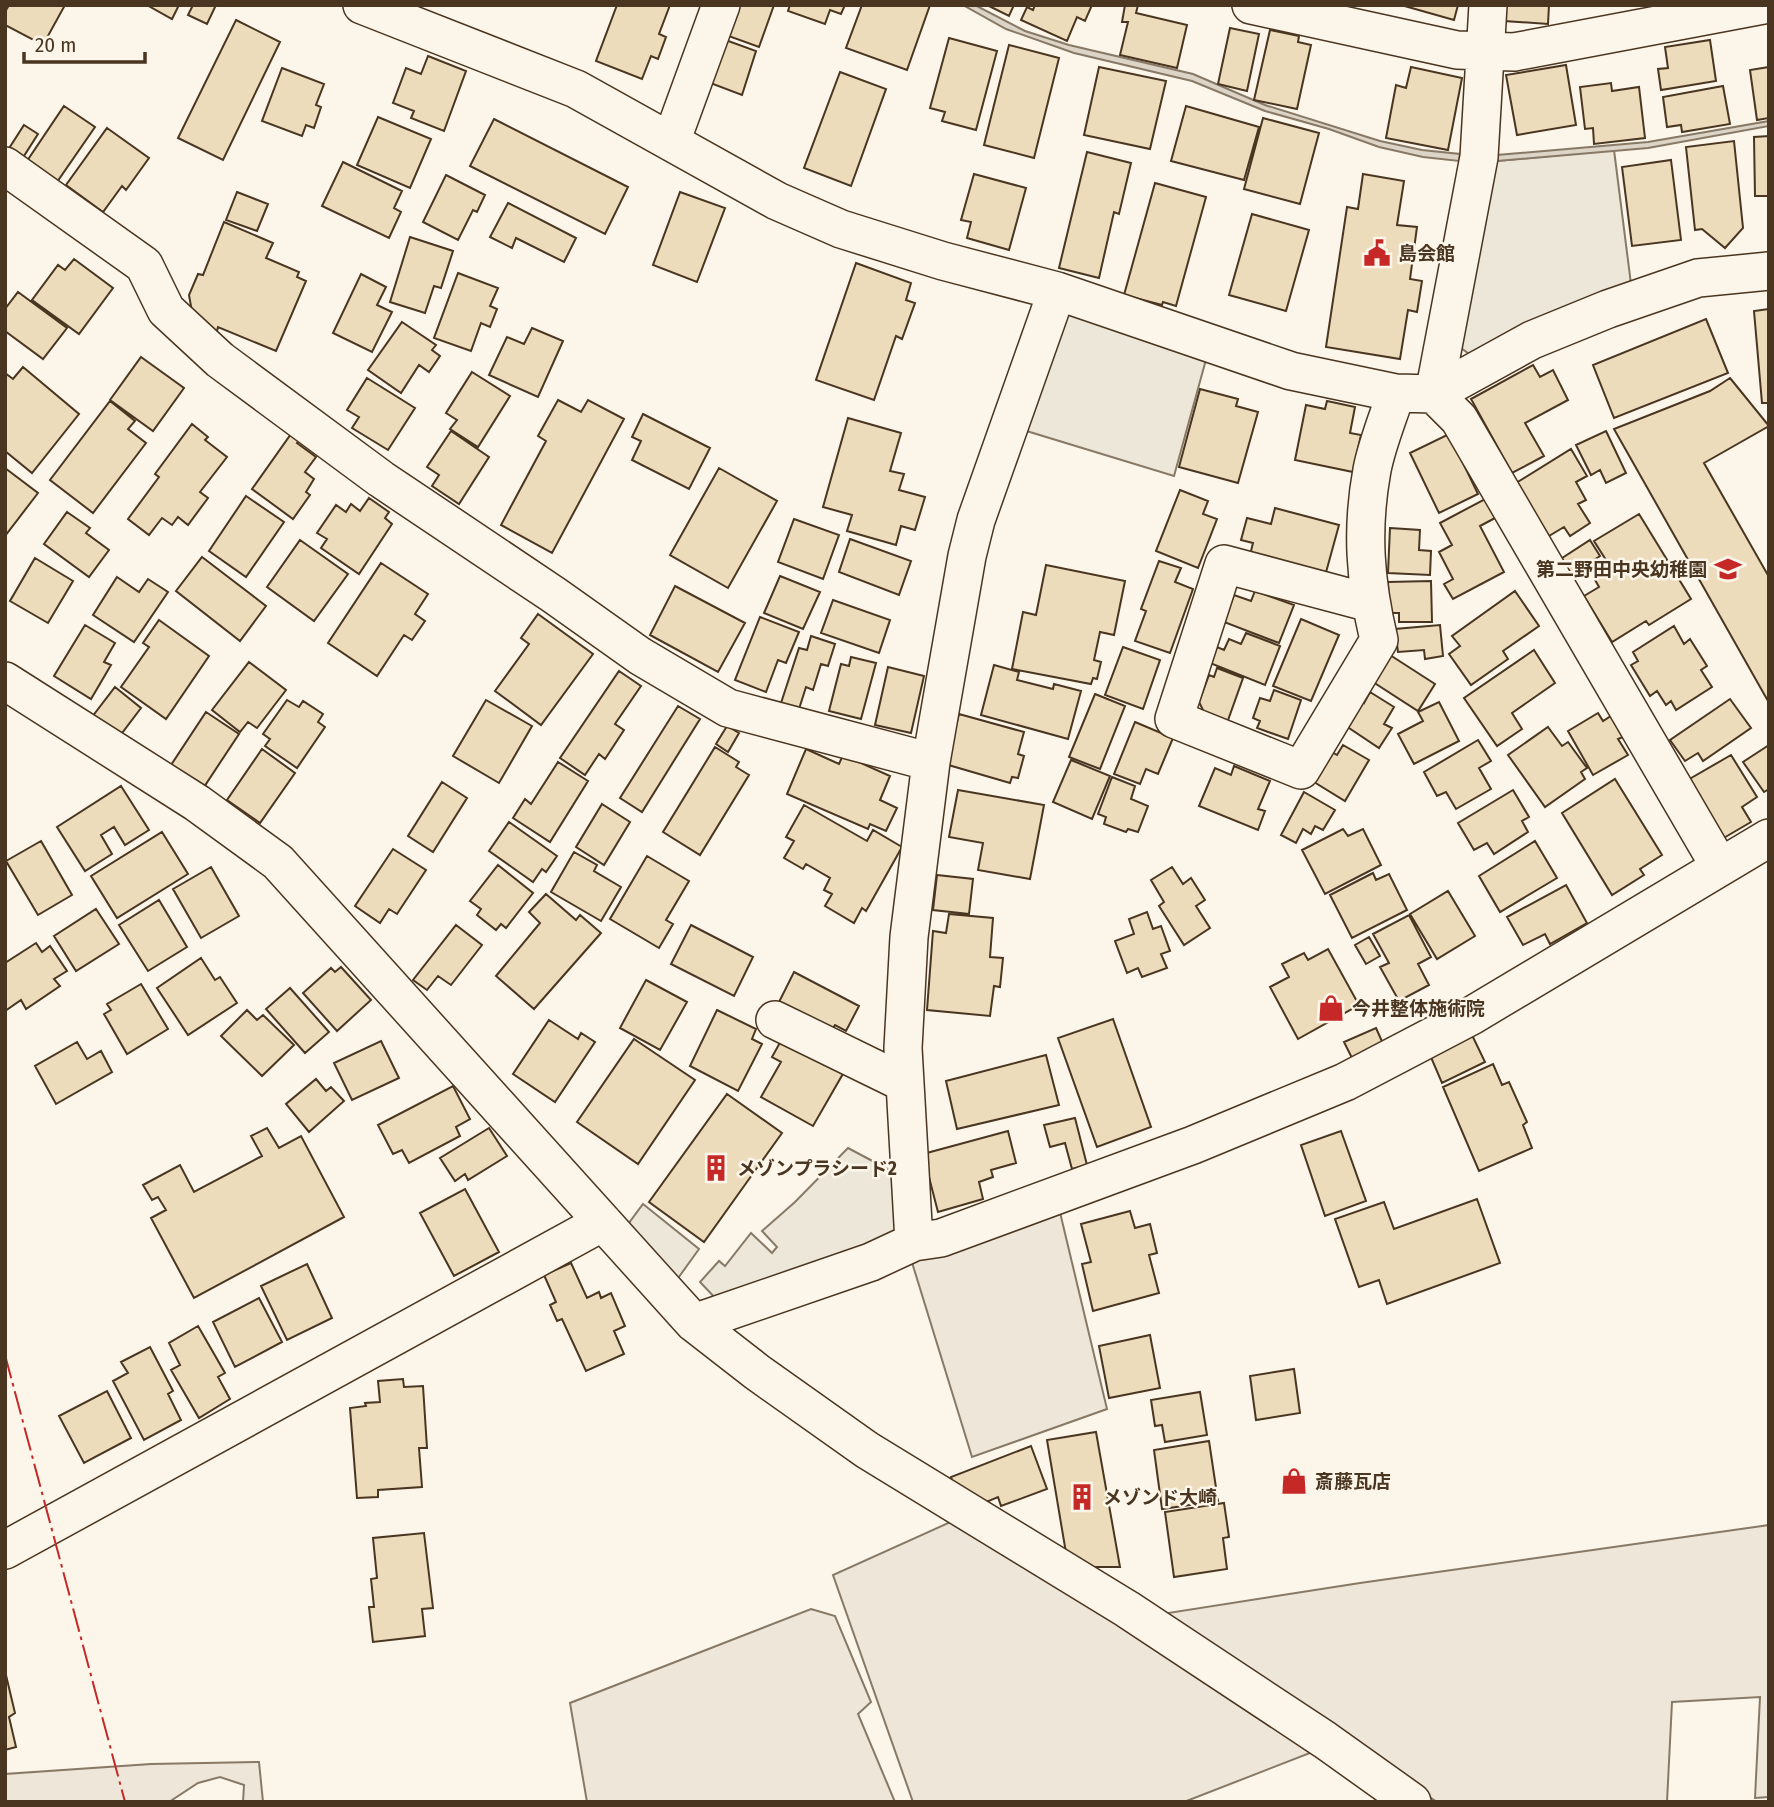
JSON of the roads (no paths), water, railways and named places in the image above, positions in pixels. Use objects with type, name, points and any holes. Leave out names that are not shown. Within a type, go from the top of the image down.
[{"type":"street","points":[[362,5],[576,89],[777,201],[841,229],[943,261],[1057,291],[1292,371],[1396,393],[1434,394],[1532,340],[1608,309],[1698,278],[1769,271]]},
{"type":"street","points":[[671,142],[721,5]]},
{"type":"street","points":[[1251,5],[1457,51],[1514,52],[1763,5]]},
{"type":"street","points":[[1434,394],[1479,157],[1488,5]]},
{"type":"street","points":[[5,166],[144,265],[166,310],[220,360],[381,479],[554,594],[640,656],[728,708],[931,762]]},
{"type":"street","points":[[914,1242],[903,1048],[909,937],[931,762],[967,556],[976,520],[1057,291]]},
{"type":"street","points":[[1370,603],[1224,564],[1174,719],[1301,770],[1378,640],[1365,570],[1365,535],[1372,469],[1396,393]]},
{"type":"street","points":[[1434,394],[1459,419],[1720,867]]},
{"type":"street","points":[[5,681],[197,803],[278,862],[694,1323],[867,1450],[1127,1609],[1325,1740],[1412,1802]]},
{"type":"street","points":[[694,1323],[871,1262],[914,1242],[941,1238],[1168,1154],[1345,1082],[1471,1016],[1769,838]]},
{"type":"street","points":[[775,1020],[904,1083]]},
{"type":"street","points":[[9,1542],[603,1222]]},
{"type":"place","name":"島会館","points":[[1377,253]]},
{"type":"place","name":"第二野田中央幼稚園","points":[[1728,569]]},
{"type":"place","name":"今井整体施術院","points":[[1331,1008]]},
{"type":"place","name":"メゾンプラシード2","points":[[716,1168]]},
{"type":"place","name":"斎藤瓦店","points":[[1294,1481]]},
{"type":"place","name":"メゾンド大崎","points":[[1082,1497]]}]
